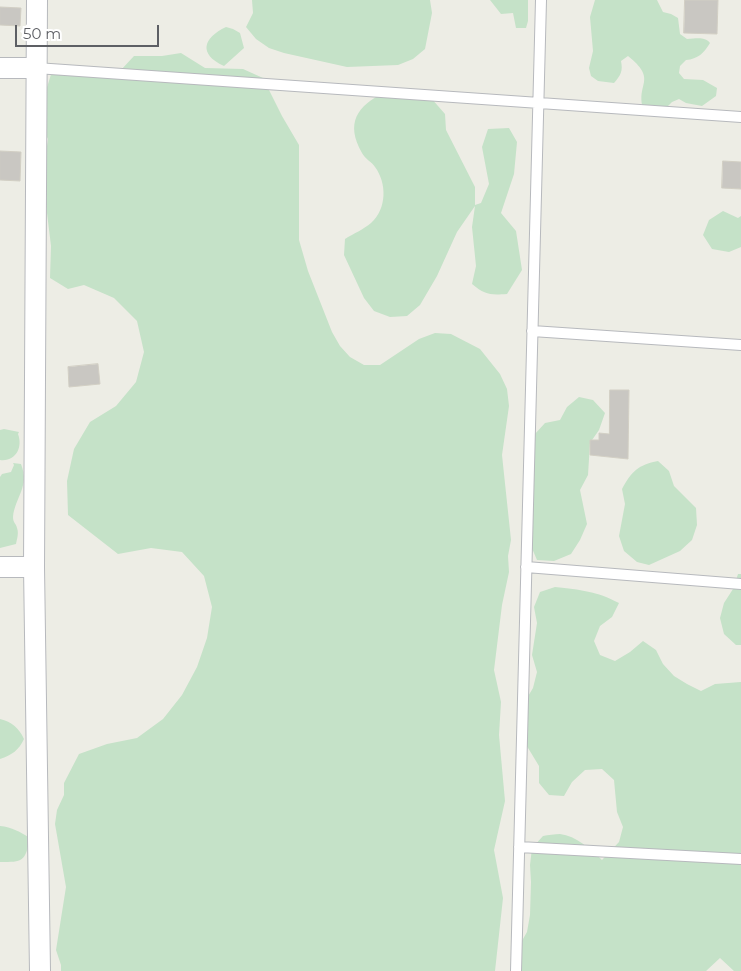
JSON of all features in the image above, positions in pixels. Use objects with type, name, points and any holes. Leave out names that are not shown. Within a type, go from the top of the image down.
[{"type":"street","points":[[37,0],[34,567],[40,971]]},
{"type":"street","points":[[0,68],[36,68]]},
{"type":"street","points":[[0,567],[34,567]]},
{"type":"lane","points":[[516,971],[541,0]]},
{"type":"lane","points":[[36,68],[741,117]]},
{"type":"lane","points":[[532,331],[741,345]]},
{"type":"lane","points":[[526,567],[741,584]]},
{"type":"lane","points":[[519,847],[741,859]]},
{"type":"green space","points":[[252,0],[430,0],[432,13],[425,49],[413,59],[398,65],[347,67],[284,53],[269,48],[256,39],[246,27],[253,13]]},
{"type":"green space","points":[[490,0],[528,0],[526,28],[516,28],[513,13],[501,14]]},
{"type":"green space","points":[[595,0],[657,0],[663,12],[678,18],[680,34],[687,39],[702,39],[710,43],[700,55],[686,60],[680,66],[679,73],[684,79],[703,80],[717,88],[716,96],[702,106],[686,103],[679,99],[667,107],[643,108],[644,76],[637,64],[628,56],[621,61],[621,73],[614,83],[598,81],[591,76],[589,68],[593,51],[590,17]]},
{"type":"green space","points":[[226,27],[240,33],[244,48],[224,66],[210,56],[207,46],[212,36]]},
{"type":"green space","points":[[181,53],[205,68],[243,69],[263,78],[299,145],[299,240],[308,271],[332,332],[340,346],[350,357],[364,365],[380,365],[419,339],[435,333],[451,334],[480,349],[500,374],[507,389],[509,406],[502,455],[511,540],[508,556],[509,572],[502,605],[494,670],[501,702],[499,735],[505,801],[494,850],[503,898],[495,971],[61,971],[56,950],[66,887],[55,824],[57,810],[64,795],[64,783],[79,754],[107,744],[137,738],[163,719],[182,695],[197,667],[207,638],[212,607],[204,576],[182,552],[151,548],[118,554],[68,515],[67,481],[74,449],[90,422],[116,406],[136,382],[144,352],[137,321],[114,298],[84,285],[68,289],[50,278],[51,246],[47,213],[45,160],[48,139],[42,127],[45,94],[52,71],[120,71],[134,56],[162,56]]},
{"type":"green space","points":[[385,92],[431,98],[445,114],[446,130],[475,187],[475,205],[481,203],[489,184],[482,147],[488,129],[509,128],[517,142],[514,174],[501,213],[516,231],[522,270],[507,294],[488,294],[472,284],[476,266],[472,227],[475,206],[457,232],[437,276],[420,305],[407,316],[390,317],[374,311],[364,298],[344,255],[345,239],[371,223],[380,211],[384,196],[379,173],[374,165],[363,155],[354,133],[354,124],[357,116],[367,103]]},
{"type":"green space","points":[[723,211],[738,218],[741,216],[741,247],[729,252],[712,249],[703,235],[709,220]]},
{"type":"green space","points":[[579,397],[593,400],[605,413],[599,430],[590,443],[588,475],[580,490],[587,524],[571,554],[554,561],[537,560],[531,546],[534,435],[545,423],[560,420],[567,407]]},
{"type":"green space","points":[[0,430],[19,432],[20,444],[14,456],[10,459],[0,460]]},
{"type":"green space","points":[[658,461],[669,471],[674,486],[696,508],[697,525],[692,540],[680,551],[649,565],[637,562],[624,551],[619,536],[625,504],[622,489],[636,470]]},
{"type":"green space","points":[[13,463],[21,464],[24,479],[13,517],[13,521],[17,526],[18,536],[16,544],[0,548],[0,477],[2,474],[11,472]]},
{"type":"green space","points":[[738,574],[741,574],[741,645],[736,645],[724,634],[720,618],[724,603],[733,589]]},
{"type":"green space","points":[[555,587],[595,593],[619,603],[612,617],[600,626],[594,641],[600,655],[615,661],[643,641],[656,650],[663,664],[674,676],[701,691],[715,684],[741,682],[741,971],[734,971],[720,958],[706,971],[518,971],[519,946],[527,932],[530,915],[532,848],[543,836],[566,835],[588,847],[602,860],[619,842],[623,827],[617,812],[614,780],[602,769],[585,770],[572,782],[564,796],[549,795],[539,783],[539,766],[522,738],[524,703],[533,688],[537,672],[532,655],[537,623],[534,607],[540,592]]},
{"type":"green space","points":[[0,719],[15,726],[24,739],[15,752],[0,759]]},
{"type":"green space","points":[[0,826],[12,829],[30,838],[22,859],[14,862],[0,862]]},
{"type":"building","points":[[685,0],[718,0],[717,34],[684,33]]},
{"type":"building","points":[[0,7],[21,8],[20,26],[0,25]]},
{"type":"building","points":[[0,151],[21,152],[20,181],[0,180]]},
{"type":"building","points":[[723,161],[741,162],[741,189],[722,188]]},
{"type":"building","points":[[98,364],[100,384],[69,387],[68,367]]},
{"type":"building","points":[[610,390],[629,390],[628,459],[590,455],[590,440],[599,440],[599,433],[609,434]]}]
